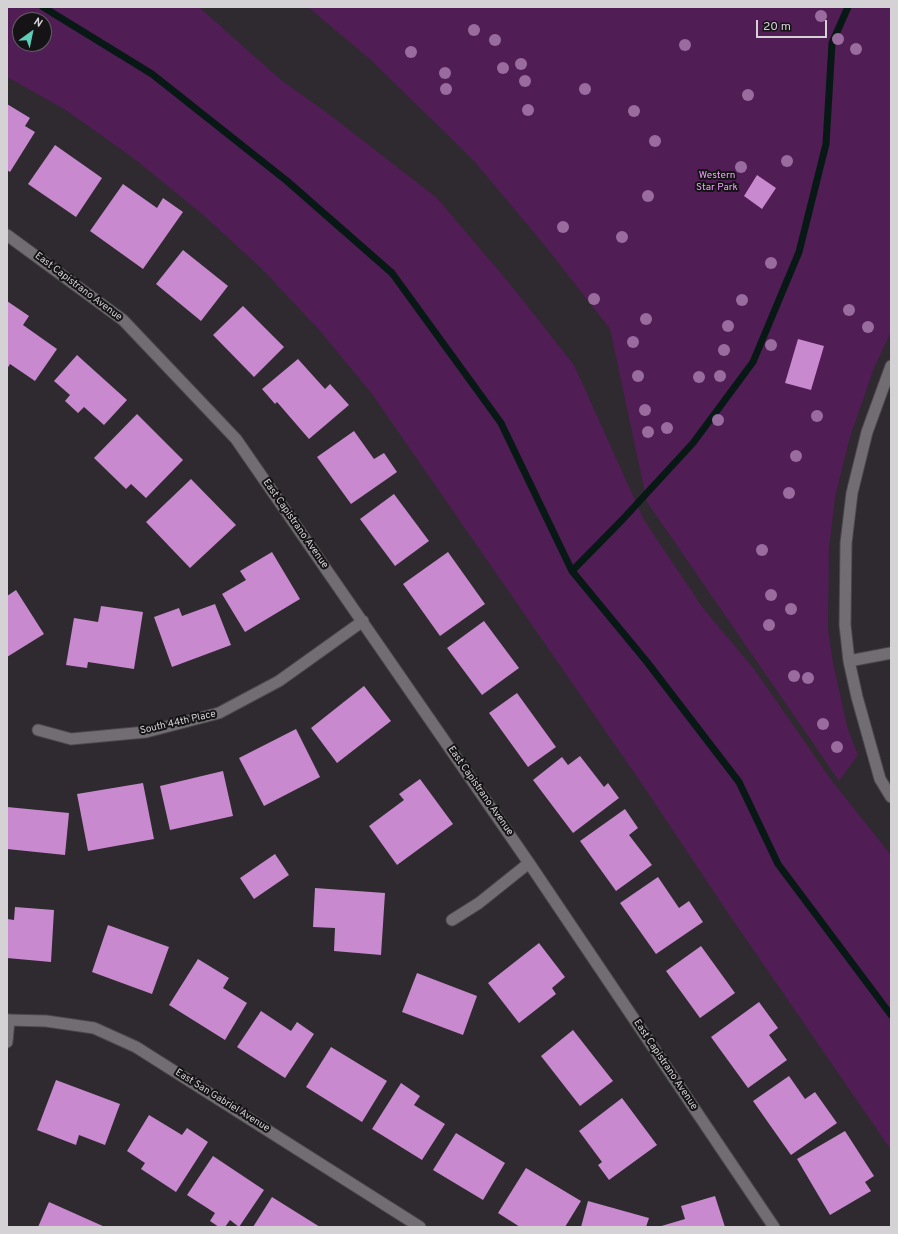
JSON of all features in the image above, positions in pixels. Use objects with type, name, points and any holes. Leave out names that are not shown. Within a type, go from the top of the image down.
[{"type":"street","name":"East Capistrano Avenue","points":[[7,235],[123,320],[236,439],[529,863],[774,1227]]},
{"type":"street","points":[[891,366],[867,432],[852,493],[846,543],[845,625],[849,661],[857,697],[880,779],[891,797]]},
{"type":"street","name":"South 44th Place","points":[[38,730],[71,738],[146,732],[219,713],[279,681],[363,621]]},
{"type":"street","points":[[849,661],[891,653]]},
{"type":"street","points":[[452,920],[479,903],[529,863]]},
{"type":"street","points":[[7,1042],[8,1020]]},
{"type":"street","name":"East San Gabriel Avenue","points":[[8,1020],[46,1021],[94,1028],[136,1047],[420,1227]]},
{"type":"green space","points":[[7,7],[199,7],[281,80],[330,115],[437,198],[510,284],[574,365],[644,520],[703,608],[754,669],[832,781],[891,855],[891,1150],[728,913],[642,784],[372,394],[320,331],[262,269],[202,214],[132,157],[64,109],[7,77]]},
{"type":"green space","name":"Western Star Park","points":[[308,7],[891,7],[891,332],[874,368],[850,437],[835,497],[829,548],[828,629],[833,663],[848,730],[858,755],[839,781],[647,502],[610,329],[546,247],[474,161],[372,61]]},
{"type":"building","points":[[7,104],[30,118],[25,126],[35,132],[10,172],[7,170]]},
{"type":"building","points":[[55,145],[102,178],[76,217],[28,184]]},
{"type":"building","points":[[757,175],[776,188],[762,209],[744,196]]},
{"type":"building","points":[[123,184],[157,208],[163,198],[183,212],[143,269],[90,231]]},
{"type":"building","points":[[183,250],[228,286],[201,321],[156,284]]},
{"type":"building","points":[[7,301],[29,316],[23,325],[57,349],[35,381],[10,364],[7,369]]},
{"type":"building","points":[[243,306],[284,347],[254,377],[213,335]]},
{"type":"building","points":[[798,339],[824,346],[811,390],[785,383]]},
{"type":"building","points":[[77,355],[127,400],[104,425],[84,407],[78,413],[65,401],[70,395],[54,381]]},
{"type":"building","points":[[298,359],[325,389],[330,384],[349,405],[309,439],[277,402],[275,404],[262,389]]},
{"type":"building","points":[[137,414],[183,460],[146,498],[131,484],[126,489],[94,458]]},
{"type":"building","points":[[354,431],[374,459],[384,453],[397,472],[351,504],[317,457]]},
{"type":"building","points":[[191,479],[236,525],[190,568],[146,522]]},
{"type":"building","points":[[394,494],[429,541],[395,566],[360,519]]},
{"type":"building","points":[[272,552],[300,599],[245,632],[222,594],[246,580],[240,571]]},
{"type":"building","points":[[448,552],[485,604],[440,636],[403,584]]},
{"type":"building","points":[[16,590],[44,634],[7,657],[7,596]]},
{"type":"building","points":[[215,604],[231,645],[172,667],[154,617],[179,608],[182,616]]},
{"type":"building","points":[[101,606],[143,612],[134,669],[88,662],[87,668],[66,665],[74,618],[98,622]]},
{"type":"building","points":[[484,621],[519,668],[482,695],[447,648]]},
{"type":"building","points":[[364,686],[391,721],[337,763],[311,728]]},
{"type":"building","points":[[517,693],[556,747],[528,767],[489,713]]},
{"type":"building","points":[[296,729],[320,777],[264,806],[239,758]]},
{"type":"building","points":[[580,756],[604,787],[608,783],[619,798],[573,833],[533,780],[562,757],[568,765]]},
{"type":"building","points":[[223,771],[233,816],[170,830],[160,786]]},
{"type":"building","points":[[420,779],[453,824],[397,865],[369,826],[404,800],[399,794]]},
{"type":"building","points":[[143,783],[154,839],[88,851],[77,794]]},
{"type":"building","points":[[7,807],[69,813],[65,855],[7,849]]},
{"type":"building","points":[[625,809],[638,828],[629,835],[652,865],[616,891],[580,841]]},
{"type":"building","points":[[275,854],[289,875],[254,899],[240,878]]},
{"type":"building","points":[[658,877],[679,908],[689,901],[703,922],[656,954],[620,903]]},
{"type":"building","points":[[315,888],[385,893],[381,955],[334,951],[335,928],[313,927]]},
{"type":"building","points":[[15,907],[54,910],[51,962],[7,958],[7,919],[14,920]]},
{"type":"building","points":[[108,925],[169,947],[152,994],[92,972]]},
{"type":"building","points":[[539,943],[565,977],[552,988],[556,994],[519,1023],[488,983]]},
{"type":"building","points":[[701,946],[735,993],[700,1018],[666,971]]},
{"type":"building","points":[[198,959],[229,978],[223,988],[247,1003],[225,1040],[169,1005]]},
{"type":"building","points":[[417,973],[477,996],[463,1035],[402,1012]]},
{"type":"building","points":[[759,1002],[778,1028],[769,1035],[787,1060],[748,1088],[711,1037]]},
{"type":"building","points":[[261,1011],[291,1031],[297,1022],[314,1034],[285,1078],[237,1047]]},
{"type":"building","points":[[573,1030],[613,1081],[580,1106],[541,1056]]},
{"type":"building","points":[[331,1047],[387,1081],[362,1122],[306,1087]]},
{"type":"building","points":[[789,1076],[805,1099],[815,1092],[837,1123],[791,1155],[753,1101]]},
{"type":"building","points":[[56,1080],[120,1104],[105,1145],[79,1135],[76,1145],[37,1130]]},
{"type":"building","points":[[401,1083],[420,1096],[414,1105],[445,1124],[422,1160],[372,1129]]},
{"type":"building","points":[[622,1098],[657,1145],[609,1180],[598,1165],[602,1162],[579,1131]]},
{"type":"building","points":[[149,1115],[182,1135],[187,1128],[208,1142],[176,1192],[141,1169],[145,1163],[127,1151]]},
{"type":"building","points":[[845,1131],[874,1176],[865,1182],[871,1191],[830,1215],[797,1159]]},
{"type":"building","points":[[456,1133],[505,1163],[483,1200],[433,1170]]},
{"type":"building","points":[[213,1156],[264,1190],[239,1227],[230,1220],[225,1227],[219,1227],[210,1221],[215,1213],[187,1195]]},
{"type":"building","points":[[526,1168],[581,1201],[565,1227],[520,1227],[498,1213]]},
{"type":"building","points":[[715,1196],[725,1227],[658,1227],[685,1219],[681,1206]]},
{"type":"building","points":[[272,1197],[320,1227],[253,1227]]},
{"type":"building","points":[[588,1201],[649,1218],[646,1227],[581,1227]]},
{"type":"building","points":[[49,1202],[105,1227],[38,1227]]},
{"type":"waterway","points":[[43,7],[152,74],[287,181],[392,273],[501,423],[572,571],[647,662],[739,782],[778,864],[891,1015]]},
{"type":"waterway","points":[[572,571],[623,519],[693,443],[753,362],[799,252],[826,144],[832,43],[848,7]]}]
